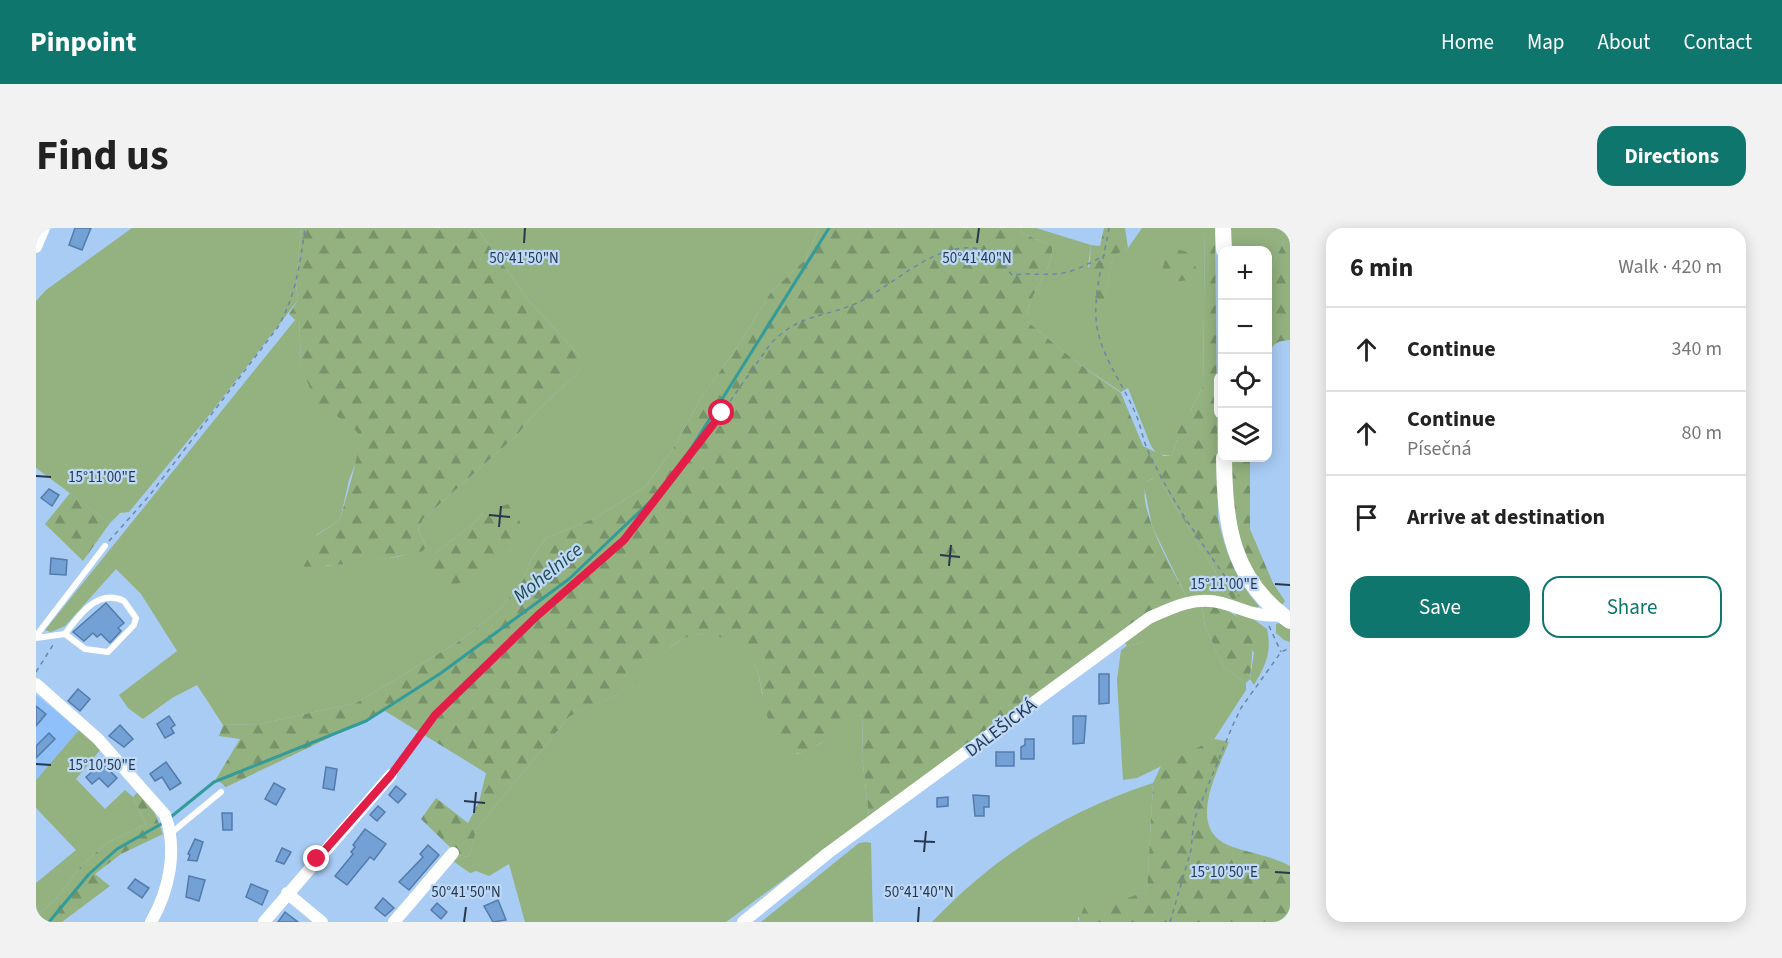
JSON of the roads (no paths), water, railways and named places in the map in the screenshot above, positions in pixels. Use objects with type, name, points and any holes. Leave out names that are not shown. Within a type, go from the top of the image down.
[{"type":"street","points":[[36,247],[44,228]]},
{"type":"street","points":[[1223,228],[1224,246]]},
{"type":"street","points":[[1224,462],[1226,512],[1232,544],[1245,573],[1279,618]]},
{"type":"street","name":"DALEŠICKÁ","points":[[743,922],[828,853],[1149,618],[1180,603],[1199,601],[1223,603],[1279,618]]},
{"type":"street","points":[[36,684],[98,739],[165,815],[170,835],[169,874],[151,922]]},
{"type":"street","points":[[264,922],[391,775]]},
{"type":"street","points":[[394,922],[453,853]]},
{"type":"street","points":[[287,893],[322,922]]},
{"type":"lane","points":[[36,637],[105,546]]},
{"type":"lane","points":[[36,637],[61,634],[86,649],[108,652],[134,625],[136,618],[124,601],[106,597],[95,602],[61,634]]},
{"type":"lane","points":[[170,835],[221,792]]},
{"type":"waterway","name":"Mohelnice","points":[[172,816],[214,782],[366,721],[441,673],[569,579],[655,497],[679,468],[829,228]]},
{"type":"waterway","name":"Mohelnice","points":[[49,922],[89,874],[117,849],[163,823]]}]
